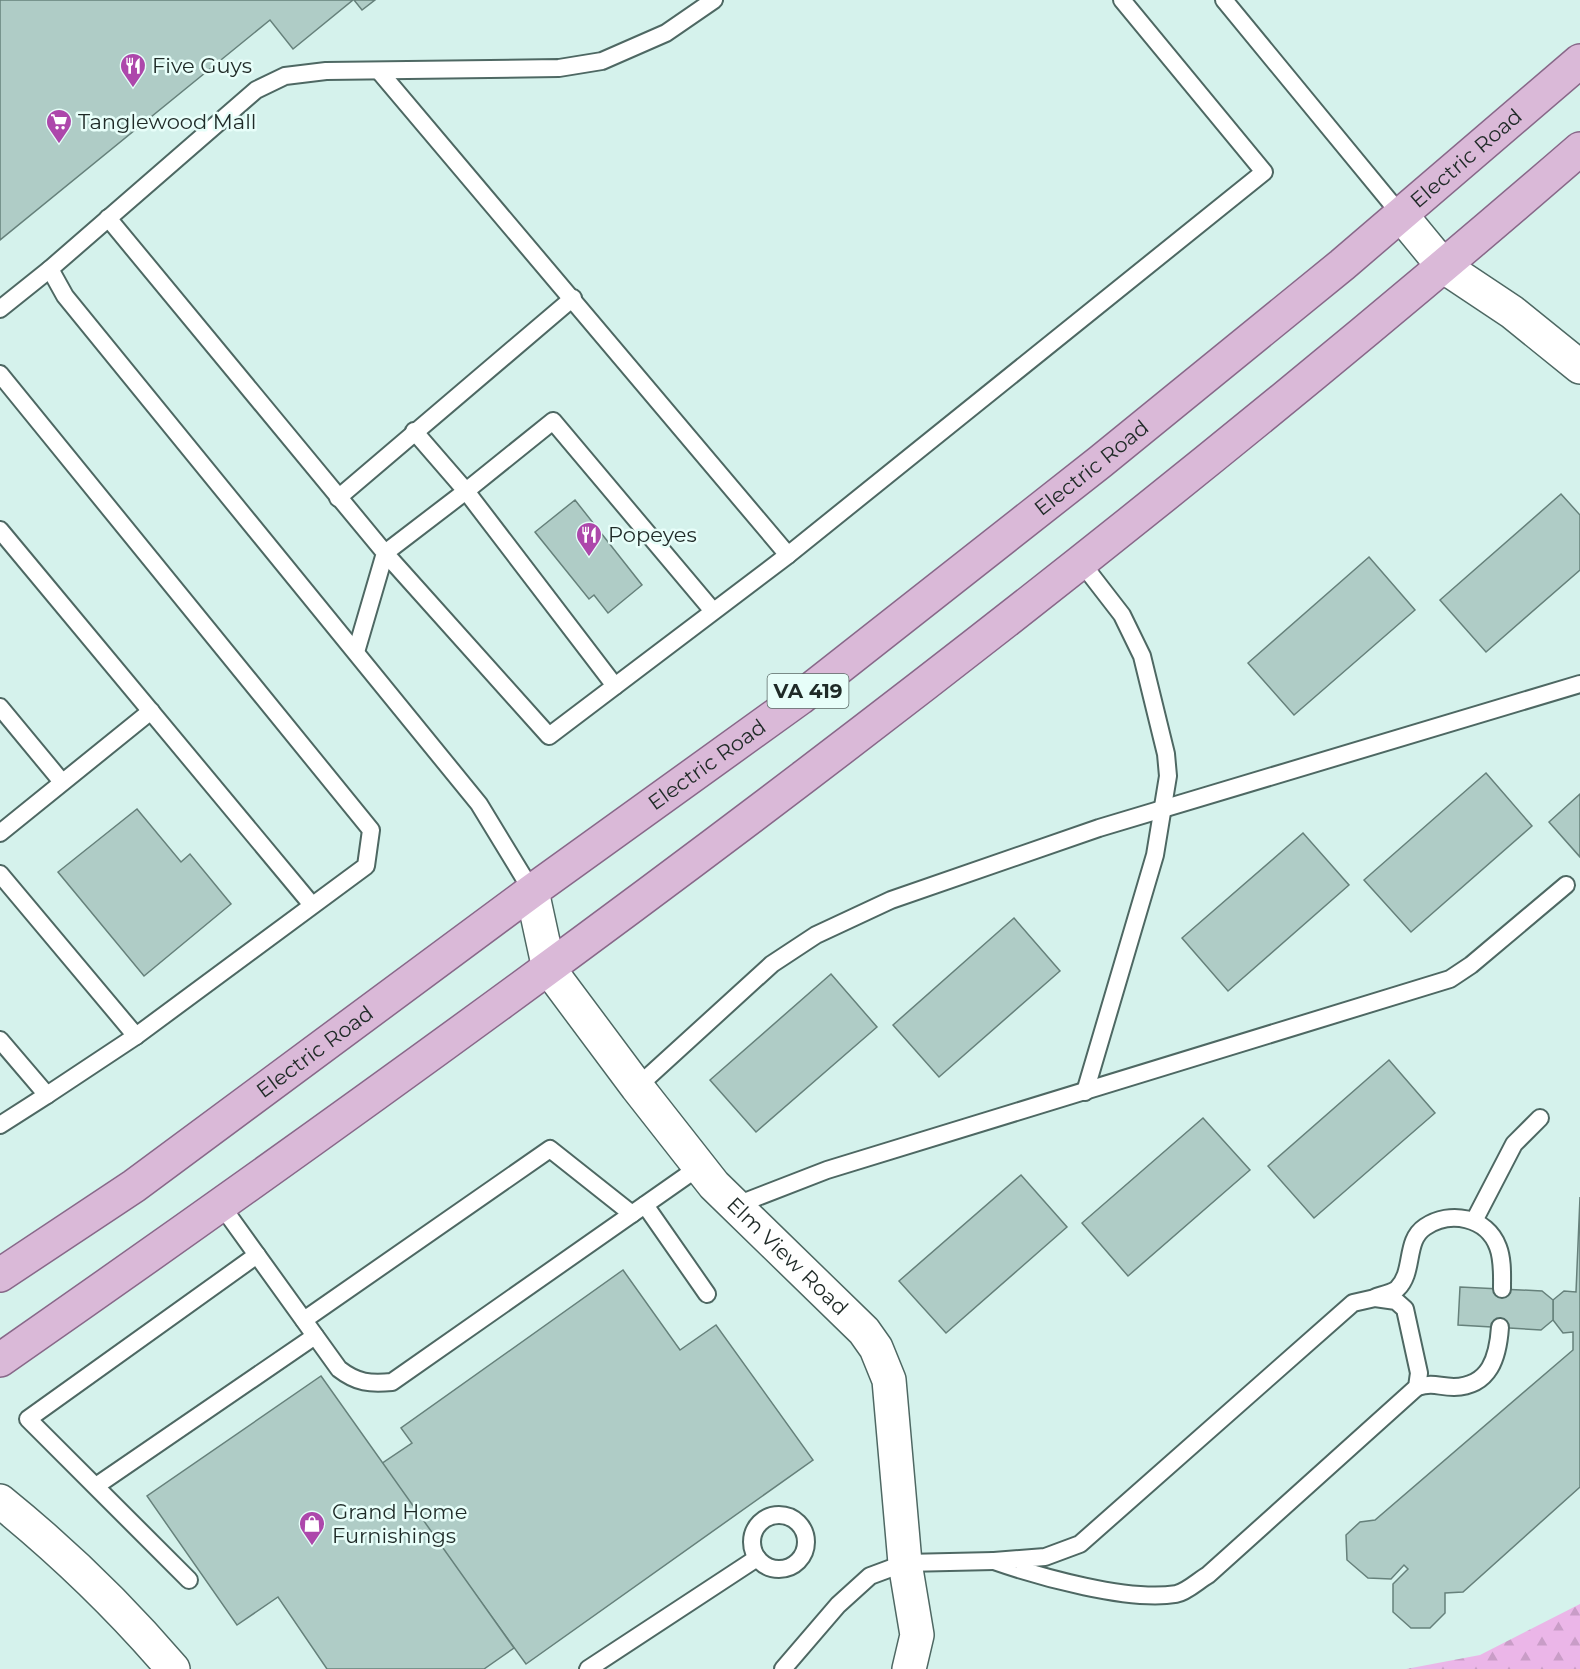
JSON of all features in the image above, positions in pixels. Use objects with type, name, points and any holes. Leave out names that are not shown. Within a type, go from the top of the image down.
[{"type":"main road","name":"Electric Road","points":[[0,1275],[134,1186],[532,891],[800,698],[1100,462],[1401,215],[1580,61]]},
{"type":"main road","name":"VA 419","points":[[0,1360],[221,1205],[549,969],[831,758],[1231,442],[1580,149]]},
{"type":"street","points":[[1401,215],[1443,266],[1512,312],[1580,367]]},
{"type":"street","name":"Elm View Road","points":[[532,891],[549,969],[637,1087],[699,1167],[734,1206],[864,1331],[876,1348],[888,1380],[905,1563],[918,1635],[909,1669]]},
{"type":"street","points":[[0,1501],[52,1543],[131,1620],[173,1669]]},
{"type":"lane","points":[[0,309],[50,269],[256,90],[285,76],[326,71],[559,69],[602,61],[666,33],[714,0]]},
{"type":"lane","points":[[108,218],[338,498],[549,736],[788,555],[1264,172],[1122,0]]},
{"type":"lane","points":[[1224,0],[1401,215]]},
{"type":"lane","points":[[379,71],[788,555]]},
{"type":"lane","points":[[50,269],[65,296],[479,804],[532,891]]},
{"type":"lane","points":[[338,498],[573,298]]},
{"type":"lane","points":[[0,374],[371,830],[366,866],[136,1036],[0,1125]]},
{"type":"lane","points":[[356,652],[385,553],[553,421],[713,611]]},
{"type":"lane","points":[[414,431],[466,491],[615,686]]},
{"type":"lane","points":[[0,530],[312,905]]},
{"type":"lane","points":[[1081,562],[1122,615],[1146,667],[1166,754],[1168,776],[1155,855],[1085,1092]]},
{"type":"lane","points":[[637,1087],[772,964],[816,935],[891,900],[1099,828],[1580,684]]},
{"type":"lane","points":[[0,707],[62,782]]},
{"type":"lane","points":[[0,833],[151,711]]},
{"type":"lane","points":[[0,874],[136,1036]]},
{"type":"lane","points":[[734,1206],[827,1170],[1450,979],[1471,965],[1566,885]]},
{"type":"lane","points":[[0,1040],[47,1095]]},
{"type":"lane","points":[[1474,1221],[1514,1144],[1540,1118]]},
{"type":"lane","points":[[304,1320],[550,1149],[639,1209],[707,1294]]},
{"type":"lane","points":[[221,1205],[339,1369],[352,1379],[368,1384],[392,1382],[699,1167]]},
{"type":"lane","points":[[783,1669],[838,1605],[870,1576],[905,1563],[994,1561],[1045,1557],[1080,1544],[1353,1303],[1396,1290],[1406,1276],[1413,1243],[1423,1228],[1438,1220],[1455,1217],[1474,1221],[1489,1231],[1498,1247],[1503,1268],[1502,1288]]},
{"type":"lane","points":[[189,1580],[28,1419],[257,1255]]},
{"type":"lane","points":[[1375,1298],[1396,1301],[1405,1309],[1419,1373],[1417,1387]]},
{"type":"lane","points":[[994,1561],[1048,1579],[1143,1594],[1178,1593],[1208,1575],[1417,1387],[1433,1383],[1453,1387],[1475,1382],[1490,1370],[1498,1352],[1500,1327]]},
{"type":"lane","points":[[96,1486],[315,1336]]},
{"type":"lane","points":[[588,1669],[757,1558]]},
{"type":"green space","points":[[1580,1604],[1580,1669],[1406,1669],[1480,1655]]},
{"type":"building","name":"Tanglewood Mall","points":[[0,0],[353,0],[293,49],[270,20],[0,240]]},
{"type":"building","points":[[354,0],[375,0],[362,10]]},
{"type":"building","points":[[1561,494],[1580,515],[1580,570],[1486,652],[1440,600]]},
{"type":"building","name":"Popeyes","points":[[575,500],[642,585],[608,613],[594,595],[589,599],[535,532]]},
{"type":"building","points":[[1369,557],[1415,610],[1294,715],[1248,663]]},
{"type":"building","points":[[1486,773],[1532,826],[1411,932],[1364,880]]},
{"type":"building","points":[[1580,794],[1580,857],[1549,822]]},
{"type":"building","points":[[137,809],[181,862],[190,854],[231,904],[144,976],[58,872]]},
{"type":"building","points":[[1303,833],[1349,885],[1228,991],[1182,938]]},
{"type":"building","points":[[1014,918],[1060,971],[939,1077],[893,1025]]},
{"type":"building","points":[[831,974],[877,1027],[756,1132],[710,1080]]},
{"type":"building","points":[[1389,1060],[1435,1113],[1314,1218],[1268,1166]]},
{"type":"building","points":[[1203,1118],[1250,1170],[1128,1276],[1082,1223]]},
{"type":"building","points":[[1021,1175],[1067,1227],[946,1333],[899,1281]]},
{"type":"building","points":[[1580,1197],[1580,1487],[1463,1592],[1445,1593],[1445,1613],[1430,1628],[1411,1628],[1393,1612],[1393,1584],[1408,1569],[1404,1565],[1391,1579],[1368,1578],[1347,1560],[1346,1535],[1360,1522],[1375,1520],[1573,1350],[1573,1332],[1563,1333],[1553,1320],[1553,1300],[1564,1291],[1576,1292]]},
{"type":"building","points":[[623,1270],[680,1350],[716,1325],[813,1460],[526,1664],[381,1464],[412,1443],[401,1428]]},
{"type":"building","points":[[1460,1287],[1542,1291],[1553,1300],[1553,1320],[1541,1330],[1458,1325]]},
{"type":"building","name":"Grand Home Furnishings","points":[[321,1376],[514,1648],[484,1669],[327,1669],[278,1597],[237,1625],[147,1496]]},
{"type":"place","name":"Five Guys","points":[[133,89]]},
{"type":"place","name":"Tanglewood Mall","points":[[59,145]]},
{"type":"place","name":"Popeyes","points":[[589,558]]},
{"type":"place","name":"Grand Home Furnishings","points":[[312,1547]]}]
